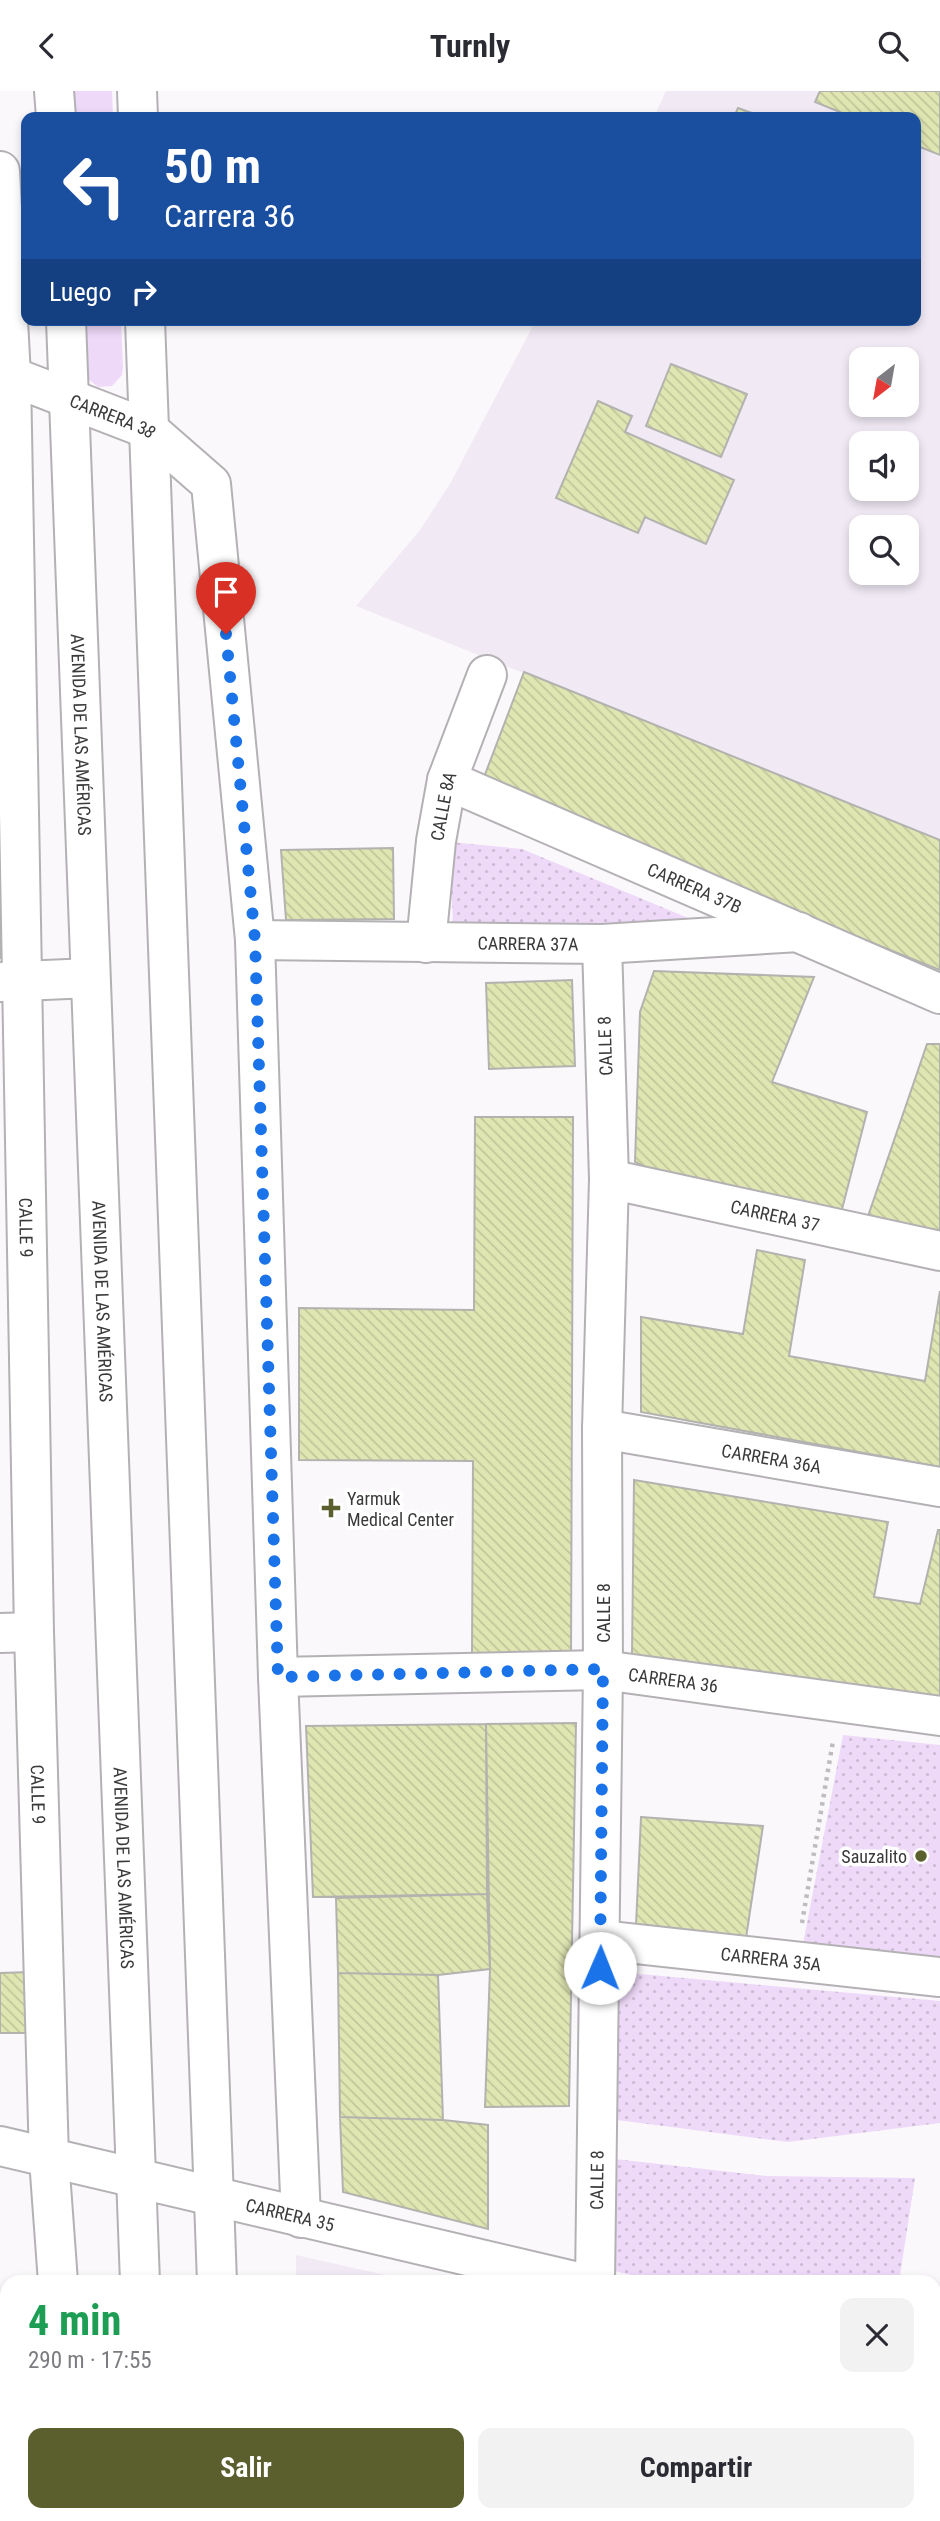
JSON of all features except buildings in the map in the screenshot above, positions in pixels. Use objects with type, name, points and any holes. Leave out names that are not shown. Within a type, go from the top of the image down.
[{"type":"street","points":[[54,91],[55,112]]},
{"type":"street","points":[[137,91],[138,112]]},
{"type":"street","name":"CALLE 9","points":[[0,171],[6,374],[17,1633],[57,2275]]},
{"type":"street","name":"AVENIDA DE LAS AMÉRICAS","points":[[66,326],[139,2275]]},
{"type":"street","points":[[145,326],[216,2275]]},
{"type":"street","name":"CARRERA 38","points":[[6,374],[148,429],[211,484],[255,940]]},
{"type":"street","name":"CALLE 8A","points":[[426,943],[436,841],[447,781],[487,675]]},
{"type":"street","name":"CARRERA 37B","points":[[447,781],[940,994]]},
{"type":"street","name":"CARRERA 37A","points":[[255,940],[602,944],[799,932]]},
{"type":"street","points":[[255,940],[278,1677],[301,2218]]},
{"type":"street","name":"CALLE 8","points":[[595,2275],[603,1669],[602,1429],[609,1179],[602,944]]},
{"type":"street","points":[[10,981],[90,978]]},
{"type":"street","name":"CARRERA 37","points":[[609,1179],[940,1251]]},
{"type":"street","name":"CARRERA 36A","points":[[602,1429],[940,1487]]},
{"type":"street","name":"CARRERA 36","points":[[278,1677],[603,1669],[940,1716]]},
{"type":"street","name":"CARRERA 35A","points":[[600,1940],[940,1977]]},
{"type":"street","name":"CARRERA 35","points":[[0,2146],[548,2275]]},
{"type":"path","points":[[796,1961],[839,1703]]},
{"type":"shaded area","points":[[74,91],[112,91],[113,112],[75,112]]},
{"type":"shaded area","points":[[666,91],[940,91],[940,840],[356,606],[420,530],[451,482],[533,326],[921,326],[921,112],[656,112]]},
{"type":"shaded area","points":[[83,326],[121,326],[122,375],[112,386],[98,387],[87,378]]},
{"type":"shaded area","points":[[450,842],[522,849],[705,925],[453,927]]},
{"type":"shaded area","name":"Sauzalito","points":[[843,1735],[940,1745],[940,1960],[803,1944]]},
{"type":"shaded area","points":[[618,1972],[940,2001],[940,2123],[788,2142],[617,2120]]},
{"type":"shaded area","points":[[615,2159],[767,2176],[915,2178],[900,2275],[631,2275],[614,2271]]},
{"type":"shaded area","points":[[296,2255],[386,2275],[296,2275]]},
{"type":"place","name":"Yarmuk Medical Center","points":[[331,1508]]},
{"type":"place","name":"Sauzalito","points":[[921,1856]]},
{"type":"route","points":[[226,634],[255,940],[278,1677],[603,1669],[600,1968]]}]
